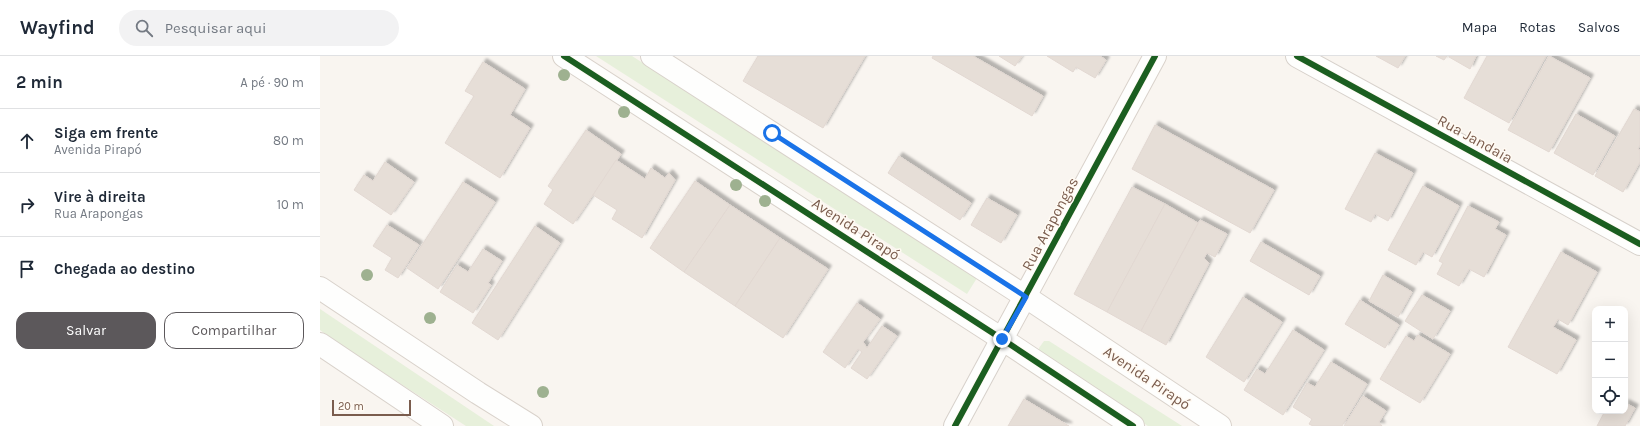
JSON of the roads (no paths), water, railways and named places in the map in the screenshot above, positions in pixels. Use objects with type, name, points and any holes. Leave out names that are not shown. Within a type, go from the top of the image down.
[{"type":"street","name":"Avenida Pirapó","points":[[564,56],[1002,339],[1133,426]]},
{"type":"street","name":"Avenida Pirapó","points":[[652,56],[1026,297],[1220,426]]},
{"type":"street","name":"Rua Arapongas","points":[[955,426],[1155,56]]},
{"type":"street","name":"Rua Jandaia","points":[[1296,56],[1640,244]]},
{"type":"street","points":[[320,288],[478,393],[531,426]]},
{"type":"street","points":[[320,344],[442,426]]}]
